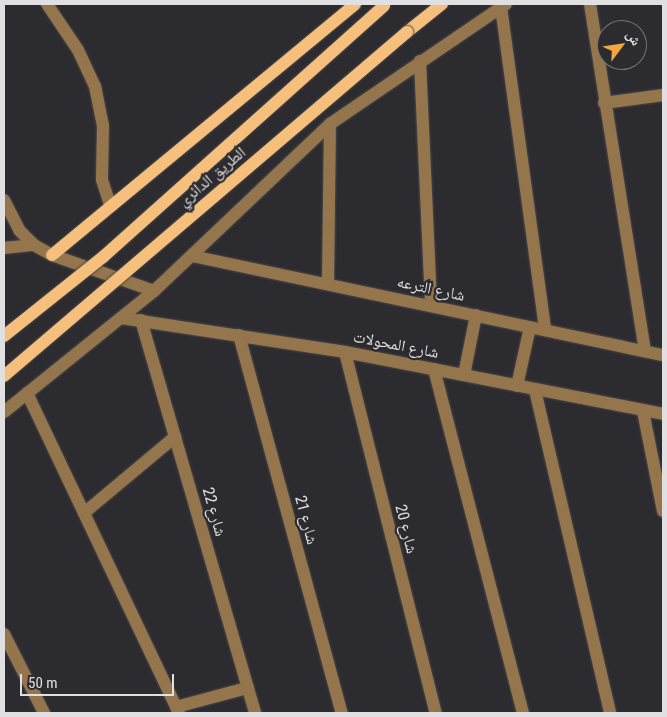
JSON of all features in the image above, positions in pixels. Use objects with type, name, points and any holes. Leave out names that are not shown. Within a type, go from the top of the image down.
[{"type":"main road","points":[[52,255],[110,205],[355,4]]},
{"type":"main road","name":"الطريق الدائري","points":[[4,376],[442,4]]},
{"type":"main road","name":"الطريق الدائري","points":[[4,336],[103,257],[385,5]]},
{"type":"street","points":[[47,4],[78,50],[95,86],[104,132],[102,180],[110,205]]},
{"type":"street","points":[[590,4],[604,103],[645,351]]},
{"type":"street","points":[[4,412],[154,291],[330,124],[503,5],[545,330]]},
{"type":"street","points":[[420,61],[431,306]]},
{"type":"street","points":[[604,103],[663,95]]},
{"type":"street","points":[[328,284],[330,124]]},
{"type":"street","points":[[4,200],[19,230],[34,245],[52,255],[154,291]]},
{"type":"street","points":[[4,248],[34,245]]},
{"type":"street","name":"شارع الترعه","points":[[192,256],[663,355]]},
{"type":"street","points":[[464,375],[476,315]]},
{"type":"street","name":"شارع المحولات","points":[[120,318],[345,352],[663,414]]},
{"type":"street","name":"شارع 22","points":[[141,320],[255,713]]},
{"type":"street","points":[[517,386],[530,327]]},
{"type":"street","name":"شارع 21","points":[[239,335],[342,713]]},
{"type":"street","name":"شارع 20","points":[[345,352],[436,713]]},
{"type":"street","points":[[434,369],[524,713]]},
{"type":"street","points":[[535,390],[610,713]]},
{"type":"street","points":[[27,393],[178,710],[247,688]]},
{"type":"street","points":[[643,411],[663,512]]},
{"type":"street","points":[[84,513],[175,437]]},
{"type":"street","points":[[4,634],[44,713]]}]
